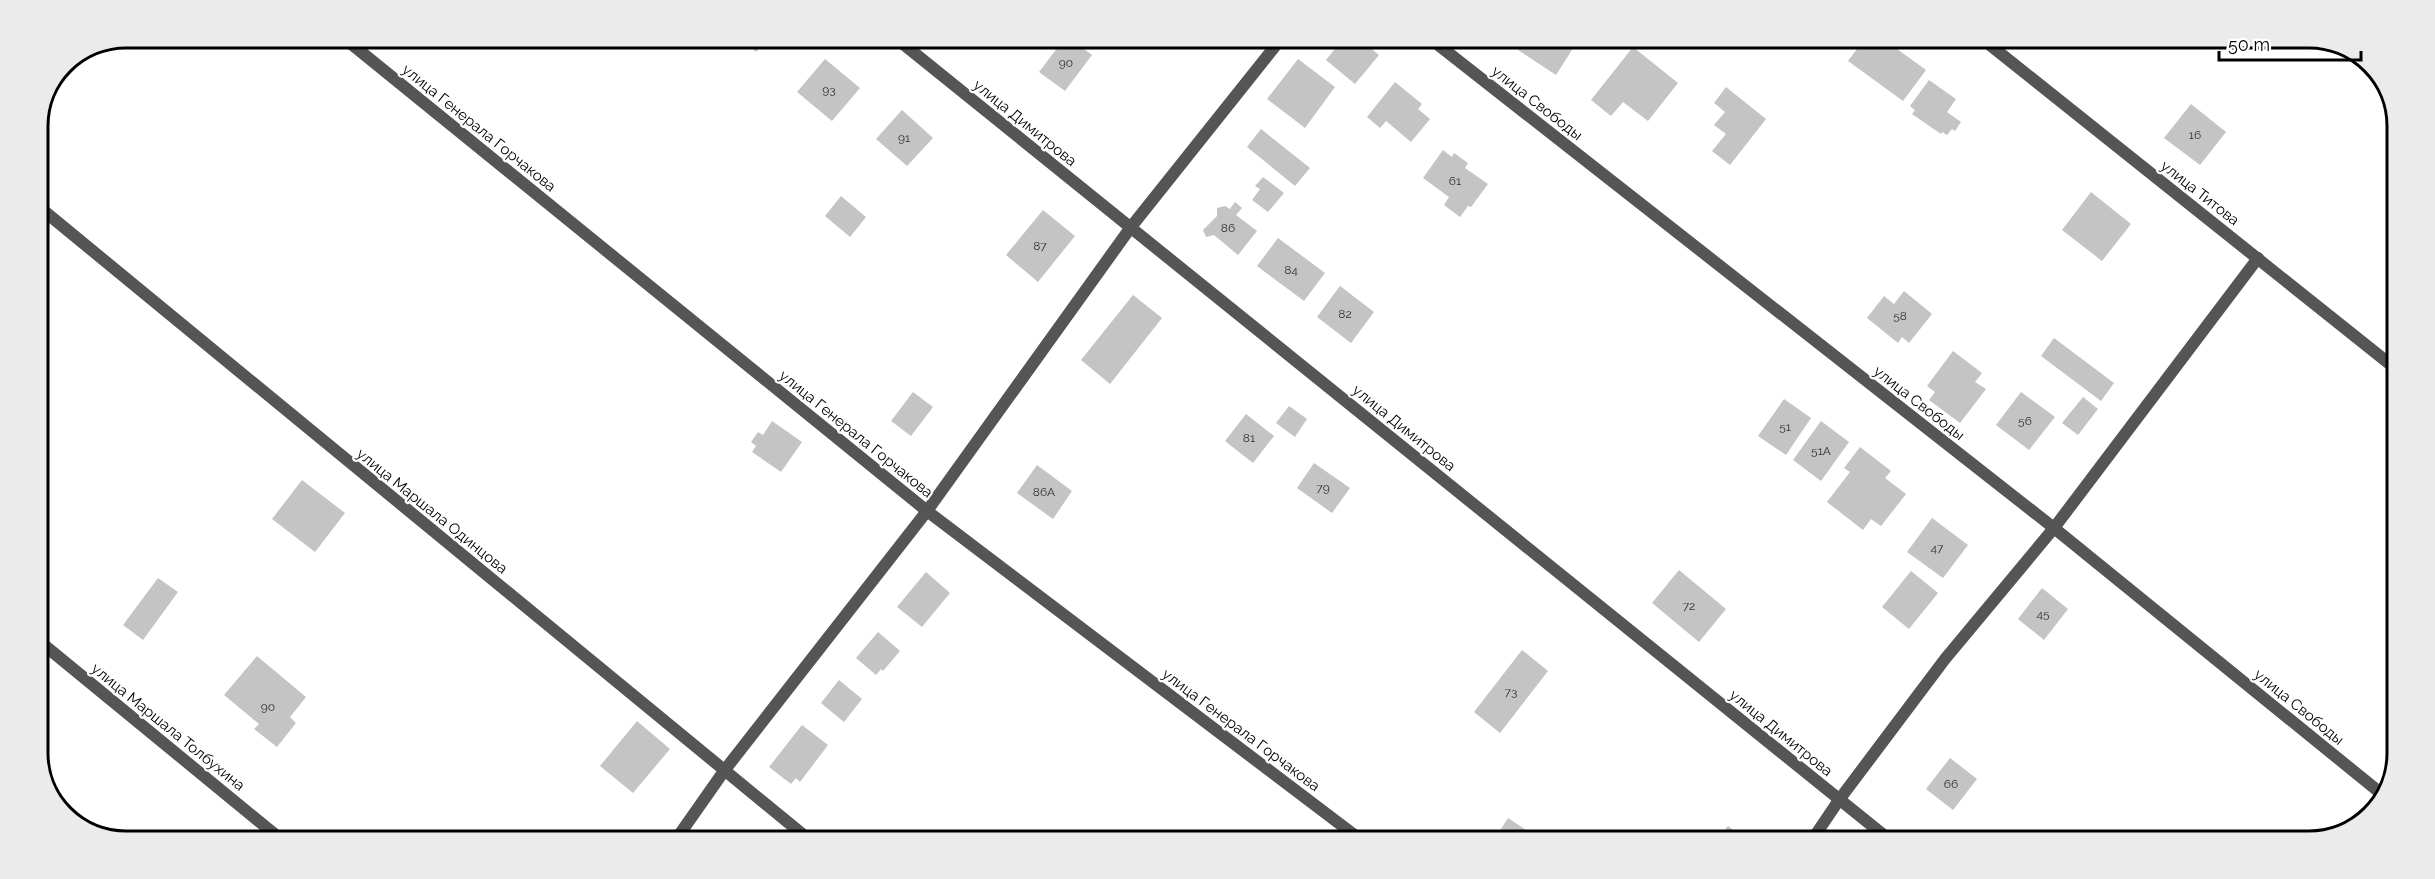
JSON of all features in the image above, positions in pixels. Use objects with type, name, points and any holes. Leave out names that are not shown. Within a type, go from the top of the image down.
[{"type":"street","name":"улица Генерала Горчакова","points":[[356,48],[927,511],[1349,831]]},
{"type":"street","name":"улица Димитрова","points":[[908,48],[1878,831]]},
{"type":"street","points":[[682,831],[724,771],[927,511],[1131,227],[1274,48]]},
{"type":"street","name":"улица Свободы","points":[[1442,48],[2054,528],[2377,790]]},
{"type":"street","name":"улица Титова","points":[[1994,48],[2387,362]]},
{"type":"street","name":"улица Маршала Одинцова","points":[[48,214],[798,831]]},
{"type":"street","points":[[1818,831],[1945,659],[2054,528],[2259,258]]},
{"type":"street","name":"улица Маршала Толбухина","points":[[48,648],[271,831]]},
{"type":"building","points":[[1057,48],[1083,48],[1092,55],[1065,91],[1039,72]]},
{"type":"building","points":[[1336,48],[1371,48],[1379,55],[1355,84],[1326,60]]},
{"type":"building","points":[[1519,48],[1573,48],[1556,75],[1518,50]]},
{"type":"building","points":[[1632,48],[1678,83],[1648,121],[1623,102],[1611,116],[1591,100]]},
{"type":"building","points":[[1858,48],[1896,48],[1926,70],[1903,101],[1848,61]]},
{"type":"building","points":[[825,59],[860,88],[832,121],[797,92]]},
{"type":"building","points":[[1298,59],[1335,87],[1305,128],[1267,99]]},
{"type":"building","points":[[1929,80],[1956,99],[1947,112],[1961,122],[1955,131],[1952,129],[1947,135],[1942,132],[1941,134],[1912,114],[1915,110],[1910,106]]},
{"type":"building","points":[[1395,82],[1422,104],[1418,109],[1430,119],[1411,142],[1386,121],[1380,128],[1367,117]]},
{"type":"building","points":[[1726,87],[1766,119],[1730,165],[1712,151],[1726,134],[1714,125],[1725,112],[1714,103]]},
{"type":"building","points":[[2191,104],[2226,132],[2200,165],[2164,138]]},
{"type":"building","points":[[902,110],[933,138],[907,166],[876,139]]},
{"type":"building","points":[[1261,129],[1310,168],[1295,186],[1247,147]]},
{"type":"building","points":[[1443,150],[1452,157],[1454,153],[1468,163],[1465,168],[1488,184],[1471,207],[1468,206],[1460,217],[1444,205],[1449,197],[1423,178]]},
{"type":"building","points":[[1263,177],[1284,193],[1268,212],[1252,200],[1260,189],[1255,186]]},
{"type":"building","points":[[2091,192],[2131,224],[2102,261],[2062,230]]},
{"type":"building","points":[[841,196],[866,217],[850,237],[825,216]]},
{"type":"building","points":[[1235,202],[1242,208],[1236,215],[1257,231],[1238,255],[1214,235],[1206,237],[1203,230],[1217,216],[1217,208],[1225,206],[1230,209]]},
{"type":"building","points":[[1043,210],[1075,236],[1038,282],[1006,255]]},
{"type":"building","points":[[1278,238],[1325,273],[1304,301],[1257,266]]},
{"type":"building","points":[[1340,286],[1374,312],[1351,343],[1317,317]]},
{"type":"building","points":[[1904,291],[1932,314],[1909,343],[1902,337],[1898,343],[1867,318],[1884,296],[1894,304]]},
{"type":"building","points":[[1133,295],[1162,318],[1110,384],[1081,360]]},
{"type":"building","points":[[2054,338],[2114,383],[2101,401],[2041,356]]},
{"type":"building","points":[[1953,351],[1982,373],[1975,382],[1986,389],[1960,423],[1929,400],[1935,392],[1927,386]]},
{"type":"building","points":[[913,392],[933,407],[911,436],[891,421]]},
{"type":"building","points":[[2021,392],[2055,417],[2029,450],[1996,425]]},
{"type":"building","points":[[2083,397],[2098,409],[2078,435],[2062,423]]},
{"type":"building","points":[[1784,399],[1811,418],[1786,455],[1758,436]]},
{"type":"building","points":[[1289,406],[1307,419],[1295,437],[1276,423]]},
{"type":"building","points":[[1246,414],[1274,436],[1253,463],[1225,441]]},
{"type":"building","points":[[772,421],[802,442],[781,472],[752,452],[756,446],[751,442],[758,432],[763,435]]},
{"type":"building","points":[[1821,421],[1849,442],[1821,481],[1793,460]]},
{"type":"building","points":[[1860,447],[1891,471],[1885,478],[1906,494],[1881,526],[1871,519],[1863,530],[1827,502],[1850,472],[1844,468]]},
{"type":"building","points":[[1314,463],[1350,488],[1332,513],[1297,488]]},
{"type":"building","points":[[1037,465],[1072,491],[1053,519],[1017,493]]},
{"type":"building","points":[[302,480],[345,513],[315,552],[272,519]]},
{"type":"building","points":[[1932,518],[1968,545],[1943,578],[1907,552]]},
{"type":"building","points":[[1679,570],[1726,609],[1699,642],[1652,603]]},
{"type":"building","points":[[1911,571],[1938,593],[1909,629],[1882,607]]},
{"type":"building","points":[[926,572],[950,593],[922,627],[897,607]]},
{"type":"building","points":[[158,578],[178,592],[143,640],[123,625]]},
{"type":"building","points":[[2042,588],[2068,609],[2044,640],[2018,619]]},
{"type":"building","points":[[878,632],[900,651],[883,671],[881,669],[876,675],[856,658]]},
{"type":"building","points":[[1522,650],[1548,671],[1500,733],[1474,712]]},
{"type":"building","points":[[257,656],[306,697],[290,717],[296,723],[277,747],[254,729],[259,724],[224,695]]},
{"type":"building","points":[[839,680],[862,699],[844,722],[821,703]]},
{"type":"building","points":[[637,721],[670,749],[633,793],[600,766]]},
{"type":"building","points":[[802,725],[828,745],[800,782],[796,778],[791,784],[769,767]]},
{"type":"building","points":[[1950,758],[1977,779],[1953,810],[1926,789]]},
{"type":"building","points":[[1508,818],[1528,831],[1500,831]]},
{"type":"building","points":[[1728,826],[1734,831],[1724,831]]}]
